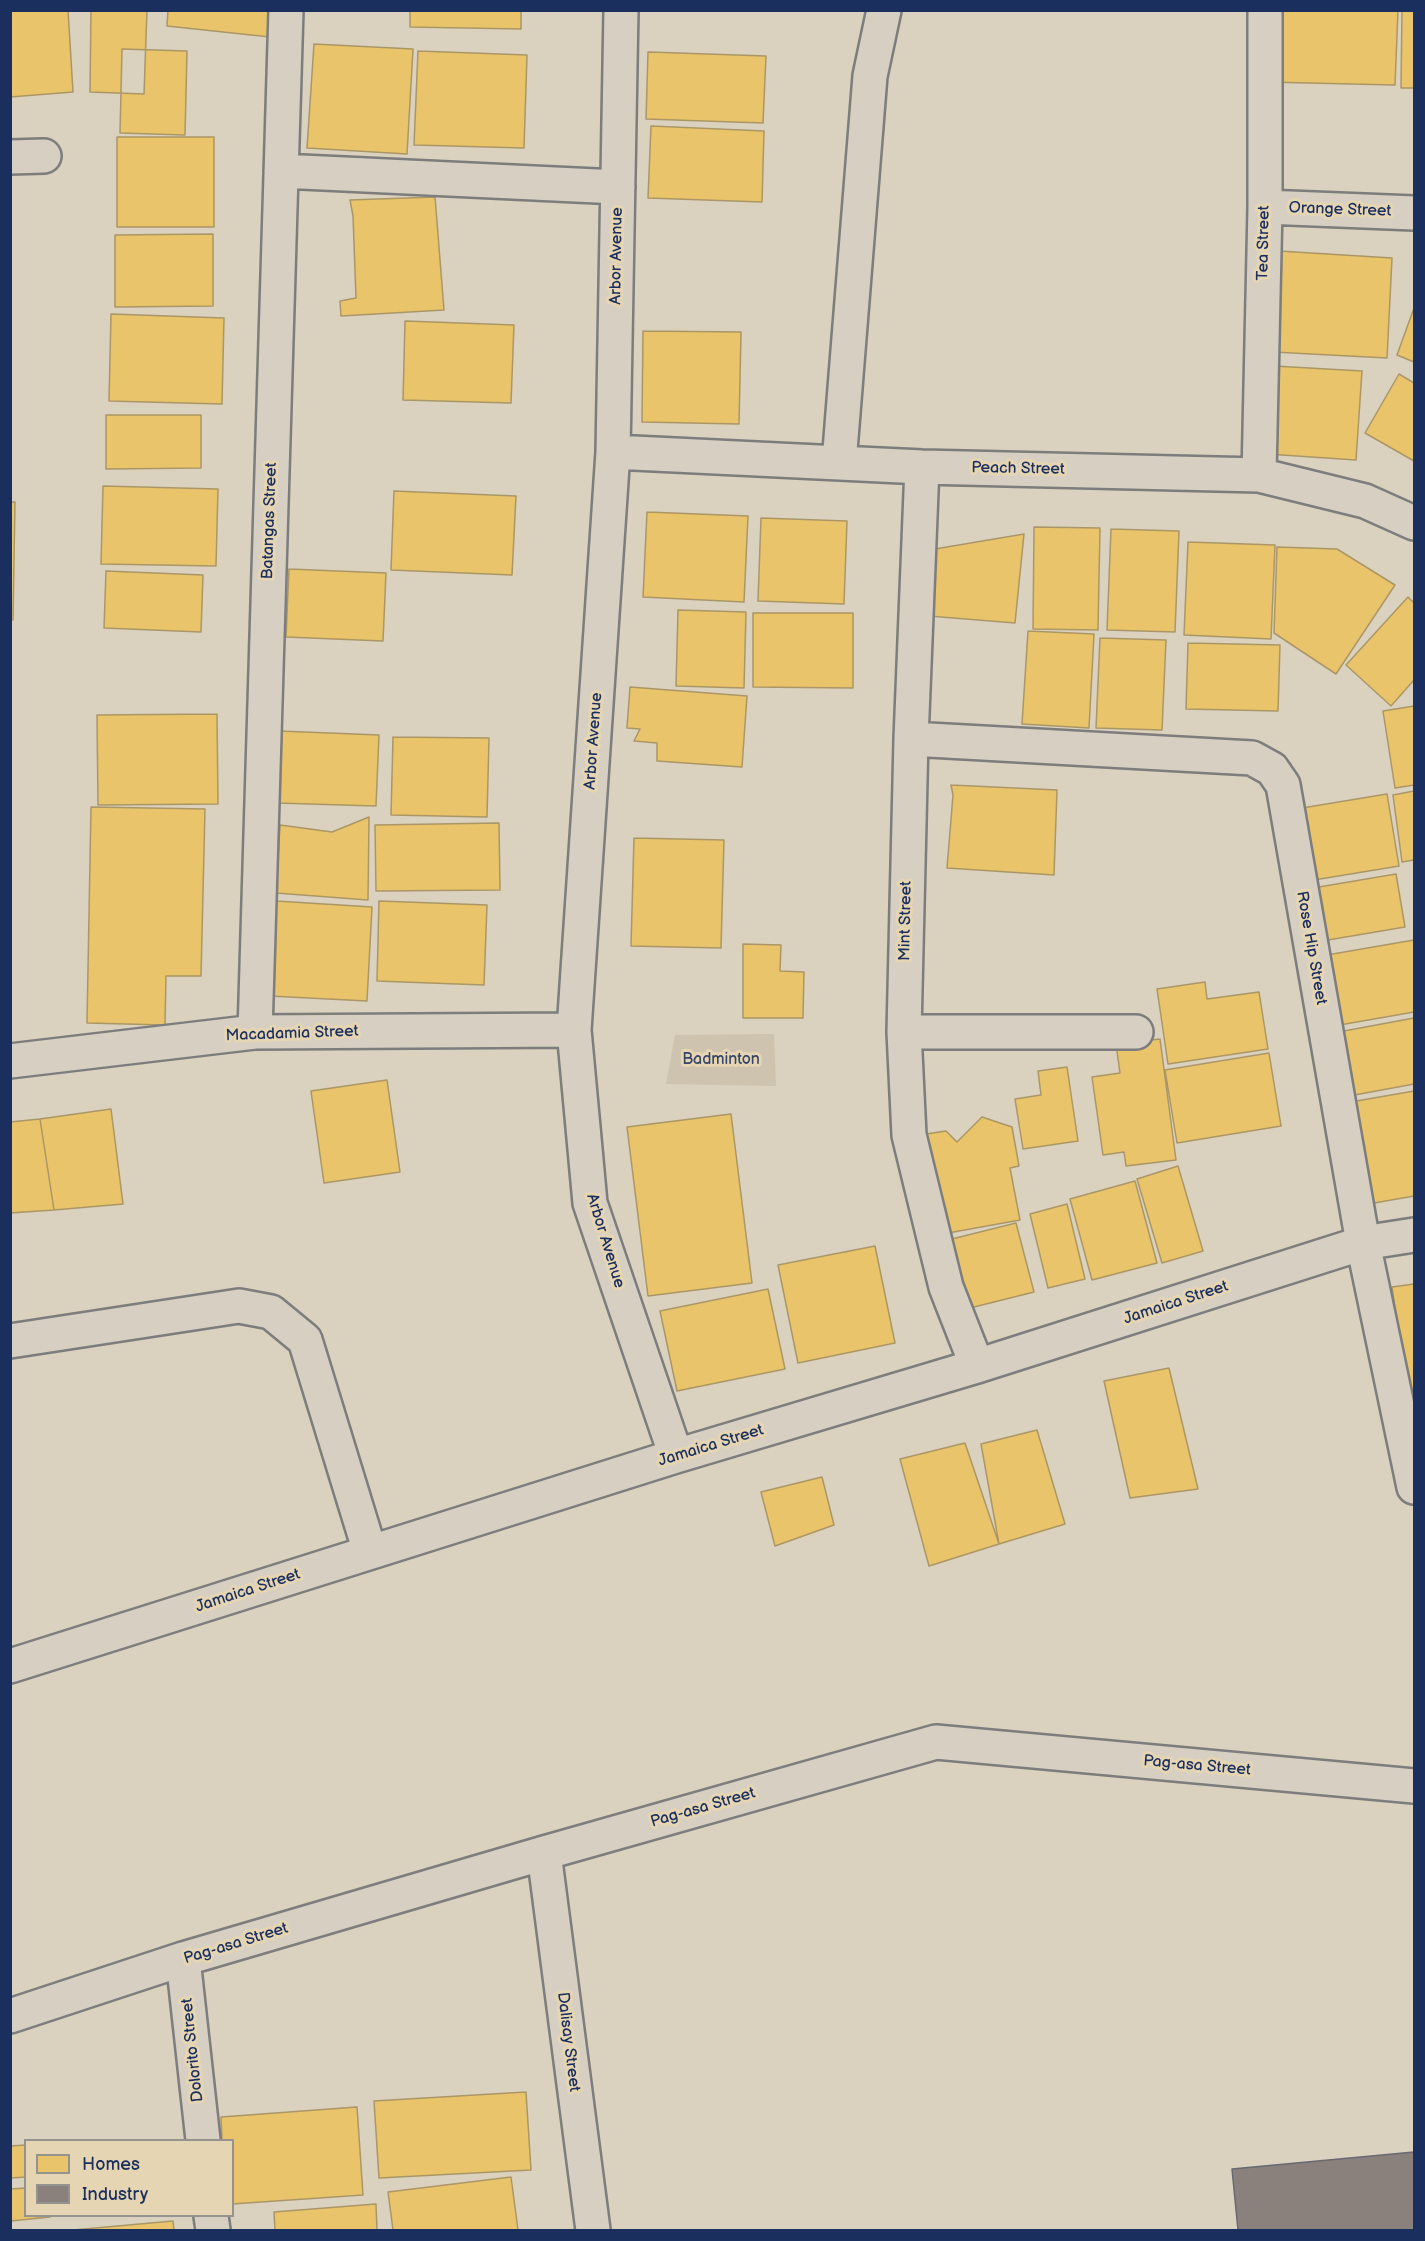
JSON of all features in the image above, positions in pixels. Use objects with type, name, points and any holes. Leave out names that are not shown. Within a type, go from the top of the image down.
[{"type":"street","name":"Batangas Street","points":[[255,1032],[286,10]]},
{"type":"street","name":"Arbor Avenue","points":[[621,10],[613,452],[574,1030],[590,1203],[676,1456]]},
{"type":"street","points":[[839,463],[870,76],[885,10]]},
{"type":"street","name":"Tea Street","points":[[1259,475],[1265,207],[1264,10]]},
{"type":"street","points":[[10,157],[44,156]]},
{"type":"street","points":[[281,171],[618,187]]},
{"type":"street","name":"Orange Street","points":[[1265,207],[1414,213]]},
{"type":"street","name":"Peach Street","points":[[613,452],[922,467],[1259,475],[1365,501],[1414,523]]},
{"type":"street","name":"Mint Street","points":[[922,467],[911,739],[904,1032],[909,1135],[946,1287],[977,1366]]},
{"type":"street","name":"Rose Hip Street","points":[[911,739],[1252,758],[1272,769],[1282,785],[1363,1243],[1414,1487]]},
{"type":"street","name":"Macadamia Street","points":[[10,1062],[255,1032],[574,1030]]},
{"type":"street","points":[[904,1032],[1137,1032]]},
{"type":"street","name":"Jamaica Street","points":[[10,1666],[676,1456],[977,1366],[1363,1243],[1414,1234]]},
{"type":"street","points":[[10,1341],[239,1306],[271,1312],[305,1340],[370,1552]]},
{"type":"street","name":"Pag-asa Street","points":[[10,2016],[183,1959],[544,1853],[936,1742],[1414,1786]]},
{"type":"street","name":"Dalisay Street","points":[[544,1853],[593,2230]]},
{"type":"street","name":"Dolorito Street","points":[[183,1959],[203,2139]]},
{"type":"green space","name":"Badminton","points":[[774,1034],[776,1086],[666,1084],[675,1035]]},
{"type":"building: Homes","points":[[10,10],[68,10],[73,92],[10,97]]},
{"type":"building: Homes","points":[[91,10],[147,10],[144,94],[90,92]]},
{"type":"building: Homes","points":[[168,10],[272,10],[270,37],[167,26]]},
{"type":"building: Homes","points":[[410,10],[521,10],[521,29],[410,27]]},
{"type":"building: Homes","points":[[1276,10],[1398,10],[1395,85],[1265,82]]},
{"type":"building: Homes","points":[[1402,10],[1414,10],[1414,88],[1401,88]]},
{"type":"building: Homes","points":[[314,44],[413,49],[407,154],[307,148]]},
{"type":"building: Homes","points":[[122,49],[187,51],[185,135],[120,133]]},
{"type":"building: Homes","points":[[418,51],[527,55],[524,148],[414,145]]},
{"type":"building: Homes","points":[[648,52],[766,56],[763,123],[646,119]]},
{"type":"building: Homes","points":[[651,126],[764,131],[762,202],[648,198]]},
{"type":"building: Homes","points":[[117,137],[214,137],[214,227],[117,227]]},
{"type":"building: Homes","points":[[435,197],[444,310],[341,316],[340,301],[356,298],[353,216],[350,200]]},
{"type":"building: Homes","points":[[213,234],[213,306],[115,307],[115,235]]},
{"type":"building: Homes","points":[[1279,251],[1392,258],[1387,358],[1273,352]]},
{"type":"building: Homes","points":[[1414,308],[1414,362],[1397,355]]},
{"type":"building: Homes","points":[[111,314],[224,318],[222,404],[109,401]]},
{"type":"building: Homes","points":[[405,321],[514,325],[511,403],[403,400]]},
{"type":"building: Homes","points":[[643,331],[741,332],[739,424],[642,422]]},
{"type":"building: Homes","points":[[1274,366],[1362,371],[1356,460],[1267,454]]},
{"type":"building: Homes","points":[[1399,374],[1414,383],[1414,461],[1365,433]]},
{"type":"building: Homes","points":[[106,415],[201,415],[201,468],[106,469]]},
{"type":"building: Homes","points":[[103,486],[218,489],[216,566],[101,564]]},
{"type":"building: Homes","points":[[394,491],[516,496],[512,575],[391,570]]},
{"type":"building: Homes","points":[[10,502],[15,502],[13,620],[10,619]]},
{"type":"building: Homes","points":[[647,512],[748,516],[744,602],[643,597]]},
{"type":"building: Homes","points":[[761,518],[847,521],[844,604],[758,601]]},
{"type":"building: Homes","points":[[1034,527],[1100,528],[1098,630],[1033,629]]},
{"type":"building: Homes","points":[[1111,529],[1179,531],[1175,632],[1107,630]]},
{"type":"building: Homes","points":[[1024,534],[1015,623],[929,616],[935,549]]},
{"type":"building: Homes","points":[[1188,542],[1275,545],[1271,639],[1184,635]]},
{"type":"building: Homes","points":[[1277,547],[1337,549],[1395,585],[1336,674],[1274,633]]},
{"type":"building: Homes","points":[[289,569],[386,573],[383,641],[286,637]]},
{"type":"building: Homes","points":[[106,571],[203,575],[201,632],[104,628]]},
{"type":"building: Homes","points":[[1408,597],[1414,603],[1414,680],[1391,706],[1346,665]]},
{"type":"building: Homes","points":[[678,610],[746,612],[744,688],[676,686]]},
{"type":"building: Homes","points":[[753,613],[853,613],[853,688],[753,687]]},
{"type":"building: Homes","points":[[1028,631],[1094,634],[1089,728],[1022,724]]},
{"type":"building: Homes","points":[[1100,638],[1166,640],[1162,730],[1096,728]]},
{"type":"building: Homes","points":[[1188,643],[1280,645],[1278,711],[1186,709]]},
{"type":"building: Homes","points":[[630,687],[747,696],[742,767],[657,761],[657,743],[634,741],[640,729],[627,728]]},
{"type":"building: Homes","points":[[1414,706],[1414,785],[1395,788],[1383,711]]},
{"type":"building: Homes","points":[[217,714],[218,804],[98,805],[97,715]]},
{"type":"building: Homes","points":[[279,731],[379,735],[376,806],[276,803]]},
{"type":"building: Homes","points":[[393,737],[489,738],[487,817],[391,815]]},
{"type":"building: Homes","points":[[951,785],[1057,790],[1054,875],[947,868],[953,795]]},
{"type":"building: Homes","points":[[1414,791],[1414,860],[1402,862],[1393,795]]},
{"type":"building: Homes","points":[[1387,794],[1399,866],[1308,881],[1296,809]]},
{"type":"building: Homes","points":[[91,807],[205,809],[201,976],[166,976],[165,1025],[87,1023]]},
{"type":"building: Homes","points":[[369,817],[368,900],[276,893],[280,825],[332,832]]},
{"type":"building: Homes","points":[[499,823],[500,890],[376,891],[375,825]]},
{"type":"building: Homes","points":[[634,838],[724,840],[721,948],[631,946]]},
{"type":"building: Homes","points":[[1396,874],[1405,927],[1322,941],[1313,888]]},
{"type":"building: Homes","points":[[276,901],[372,907],[367,1001],[270,996]]},
{"type":"building: Homes","points":[[379,901],[487,905],[484,985],[377,981]]},
{"type":"building: Homes","points":[[1414,940],[1414,1012],[1334,1026],[1321,956]]},
{"type":"building: Homes","points":[[743,944],[781,945],[780,971],[804,972],[803,1018],[743,1018]]},
{"type":"building: Homes","points":[[1205,982],[1207,999],[1259,992],[1268,1049],[1168,1064],[1157,989]]},
{"type":"building: Homes","points":[[1414,1018],[1414,1084],[1344,1097],[1333,1033]]},
{"type":"building: Homes","points":[[1160,1039],[1176,1160],[1126,1166],[1124,1152],[1103,1155],[1092,1077],[1120,1073],[1116,1044]]},
{"type":"building: Homes","points":[[1269,1053],[1281,1126],[1177,1143],[1165,1070]]},
{"type":"building: Homes","points":[[1067,1067],[1078,1141],[1023,1149],[1015,1099],[1041,1095],[1038,1071]]},
{"type":"building: Homes","points":[[387,1080],[400,1172],[324,1183],[311,1091]]},
{"type":"building: Homes","points":[[1414,1091],[1414,1196],[1363,1205],[1345,1103]]},
{"type":"building: Homes","points":[[111,1109],[123,1204],[54,1210],[40,1119]]},
{"type":"building: Homes","points":[[731,1114],[752,1283],[648,1296],[627,1127]]},
{"type":"building: Homes","points":[[982,1117],[1012,1127],[1019,1166],[1010,1168],[1020,1220],[948,1233],[936,1172],[923,1163],[917,1147],[926,1134],[946,1131],[957,1142]]},
{"type":"building: Homes","points":[[40,1119],[54,1210],[10,1213],[10,1122]]},
{"type":"building: Homes","points":[[1178,1166],[1203,1251],[1162,1263],[1137,1179]]},
{"type":"building: Homes","points":[[1135,1181],[1157,1263],[1092,1280],[1070,1199]]},
{"type":"building: Homes","points":[[1067,1204],[1085,1279],[1048,1288],[1030,1214]]},
{"type":"building: Homes","points":[[1016,1223],[1034,1292],[966,1309],[948,1240]]},
{"type":"building: Homes","points":[[875,1246],[895,1343],[798,1363],[778,1265]]},
{"type":"building: Homes","points":[[1414,1284],[1414,1389],[1406,1390],[1392,1287]]},
{"type":"building: Homes","points":[[768,1289],[785,1369],[677,1391],[660,1311]]},
{"type":"building: Homes","points":[[1169,1368],[1198,1489],[1130,1498],[1104,1381]]},
{"type":"building: Homes","points":[[1037,1430],[1065,1524],[999,1544],[981,1444]]},
{"type":"building: Homes","points":[[965,1443],[999,1544],[929,1566],[900,1459]]},
{"type":"building: Homes","points":[[822,1477],[834,1525],[775,1546],[761,1492]]},
{"type":"building: Homes","points":[[526,2092],[531,2170],[379,2178],[374,2101]]},
{"type":"building: Homes","points":[[357,2107],[363,2195],[234,2204],[234,2139],[222,2139],[221,2117]]},
{"type":"building: Homes","points":[[24,2145],[24,2177],[10,2178],[10,2146]]},
{"type":"building: Homes","points":[[511,2177],[518,2230],[393,2230],[388,2192]]},
{"type":"building: Homes","points":[[24,2188],[24,2217],[50,2217],[11,2221],[10,2189]]},
{"type":"building: Homes","points":[[376,2204],[377,2230],[275,2230],[274,2212]]},
{"type":"building: Homes","points":[[173,2221],[174,2230],[73,2230]]},
{"type":"building: Industry","points":[[1414,2152],[1414,2230],[1238,2230],[1232,2169]]}]
